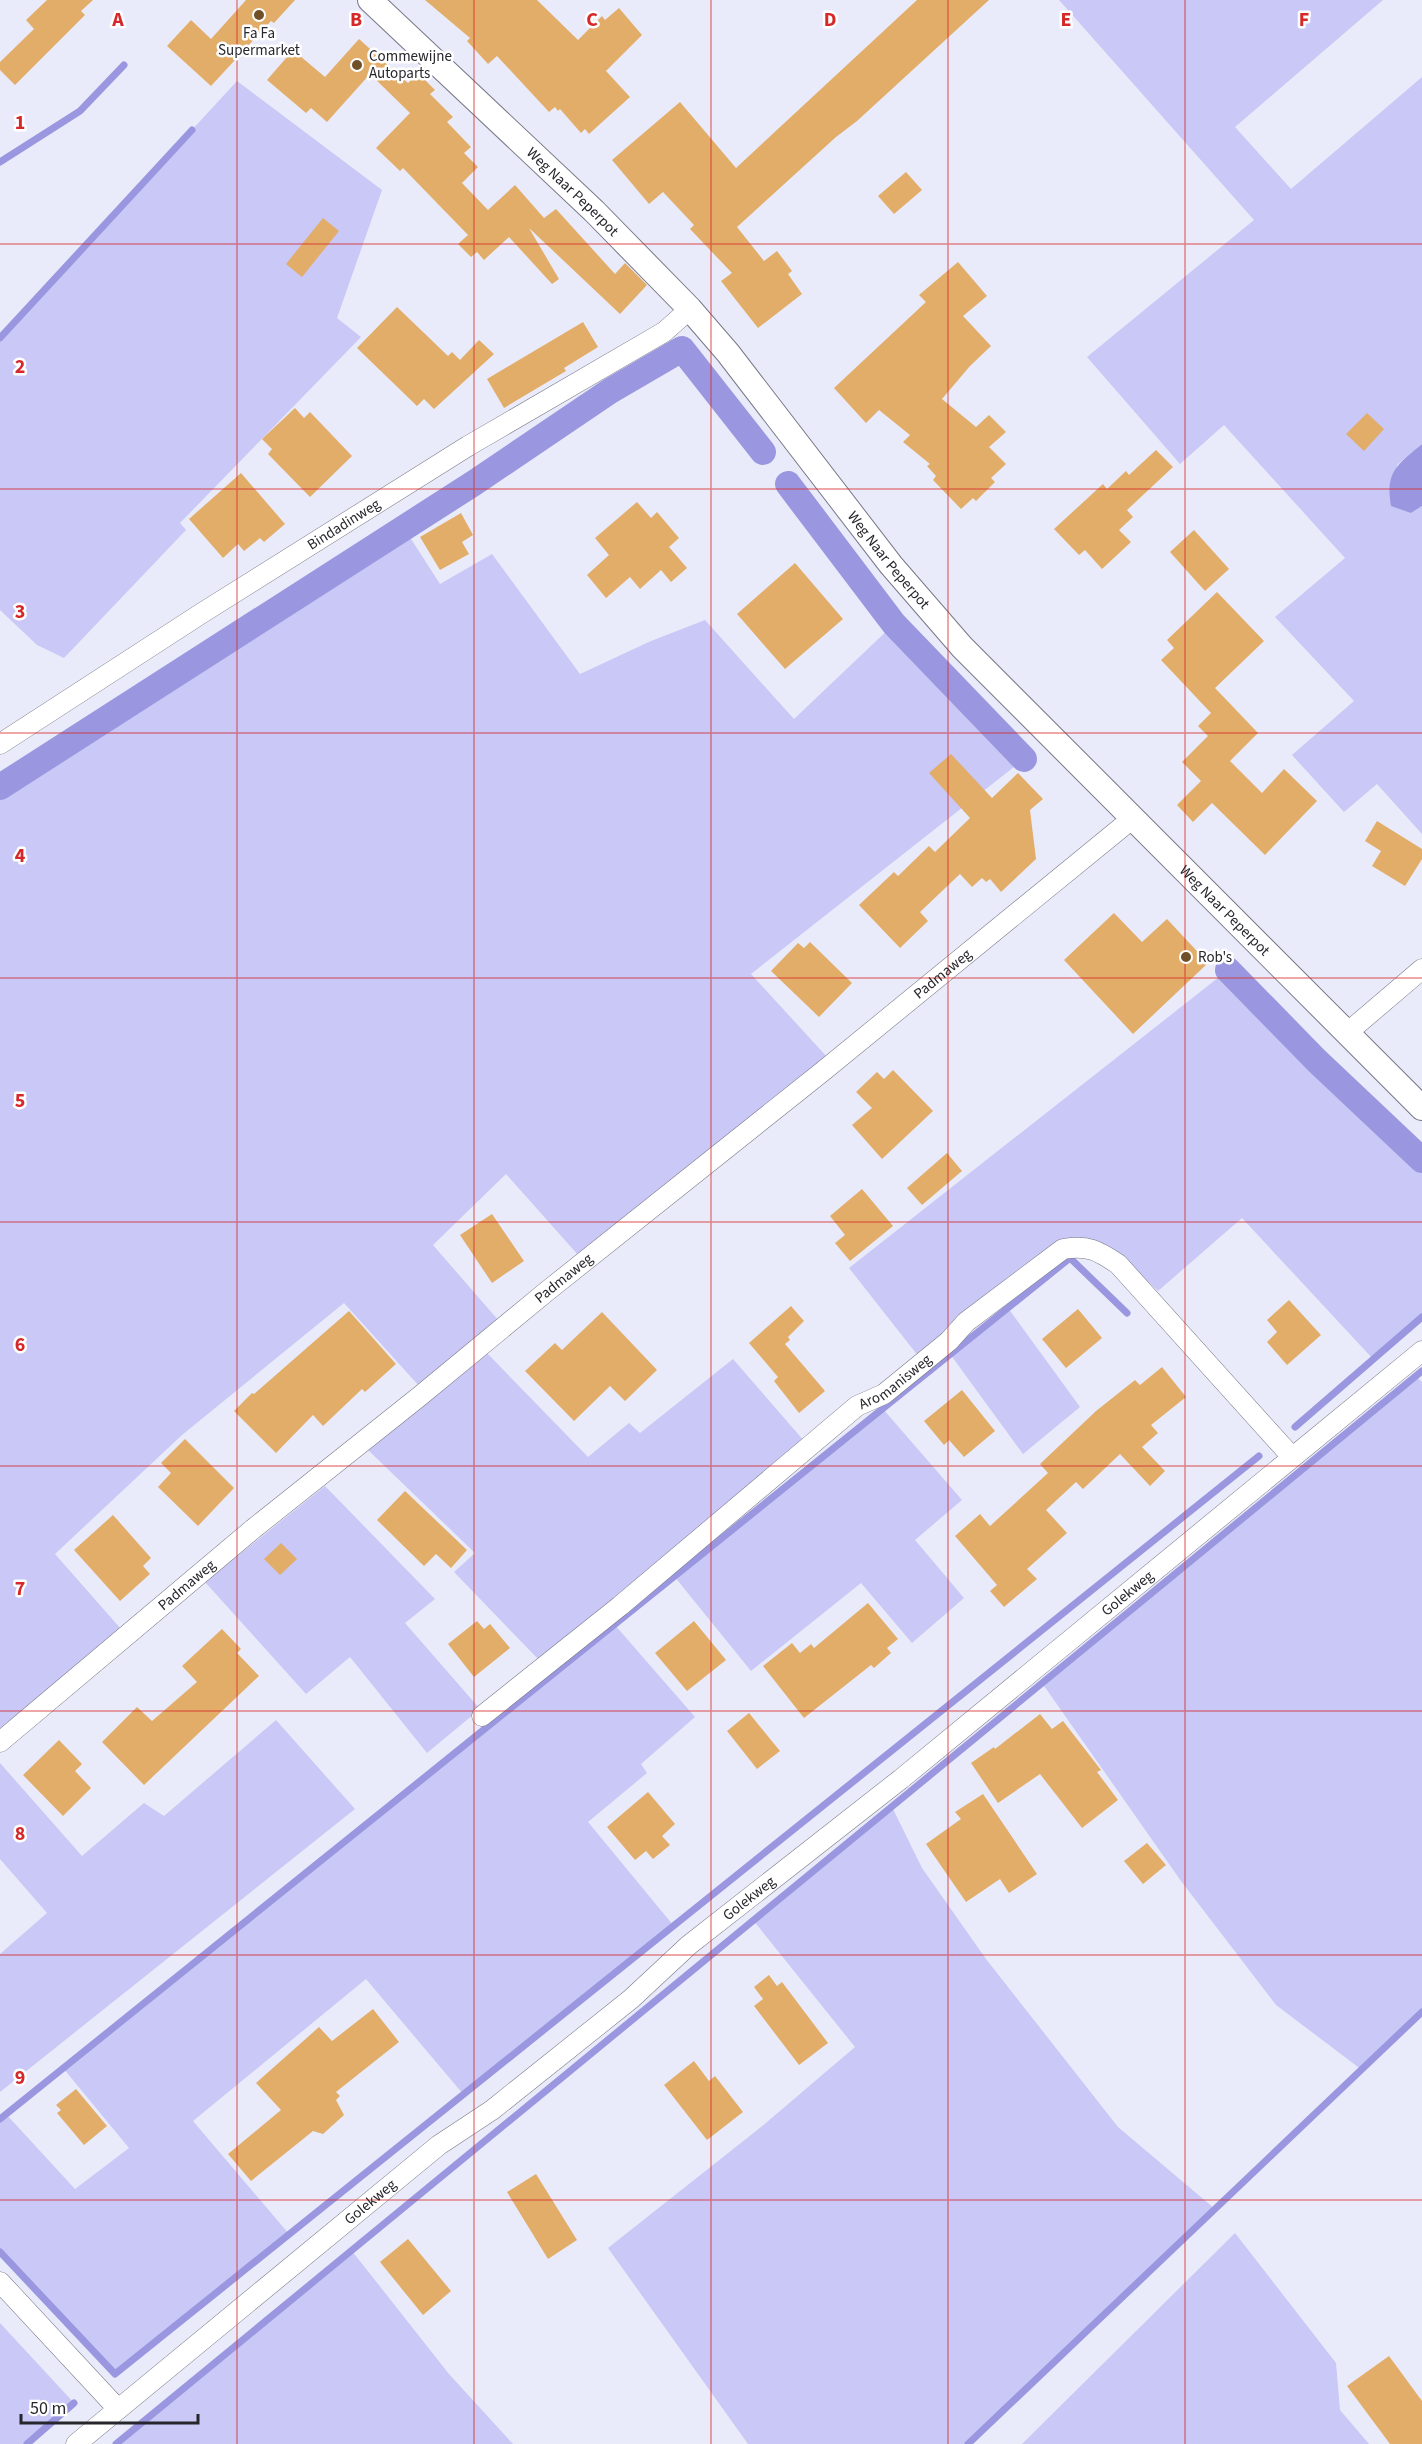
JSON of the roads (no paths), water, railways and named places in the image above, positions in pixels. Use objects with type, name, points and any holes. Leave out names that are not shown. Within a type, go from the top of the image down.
[{"type":"street","name":"Weg Naar Peperpot","points":[[370,0],[594,211],[690,309],[728,353],[891,565],[962,647],[1422,1108]]},
{"type":"street","name":"Bindadinweg","points":[[0,744],[202,613],[468,446],[664,332],[690,309]]},
{"type":"street","name":"Padmaweg","points":[[0,1742],[253,1529],[822,1072],[1132,818]]},
{"type":"street","points":[[1347,1033],[1422,969]]},
{"type":"street","name":"Aromanisweg","points":[[482,1716],[620,1606],[857,1406],[884,1394],[949,1341],[966,1322],[1063,1249],[1082,1246],[1099,1251],[1118,1264],[1292,1457]]},
{"type":"street","name":"Golekweg","points":[[76,2444],[439,2145],[492,2110],[631,1999],[689,1945],[901,1779],[1422,1351]]},
{"type":"street","points":[[0,2282],[118,2409]]},
{"type":"waterway","points":[[0,162],[80,111],[124,65]]},
{"type":"waterway","points":[[0,338],[192,130]]},
{"type":"waterway","points":[[0,787],[474,483],[610,391],[682,349],[763,452]]},
{"type":"waterway","points":[[788,484],[894,624],[1024,759]]},
{"type":"waterway","points":[[1228,970],[1317,1061],[1422,1160]]},
{"type":"waterway","points":[[0,2119],[1070,1258],[1127,1313]]},
{"type":"waterway","points":[[1295,1427],[1422,1317]]},
{"type":"waterway","points":[[116,2444],[1422,1371]]},
{"type":"waterway","points":[[0,2252],[115,2374],[1259,1456]]},
{"type":"waterway","points":[[968,2444],[1422,2012]]},
{"type":"waterway","points":[[27,2444],[74,2403]]},
{"type":"place","name":"Fa Fa Supermarket","points":[[259,15]]},
{"type":"place","name":"Commewijne Autoparts","points":[[357,65]]},
{"type":"place","name":"Rob's","points":[[1186,957]]}]
